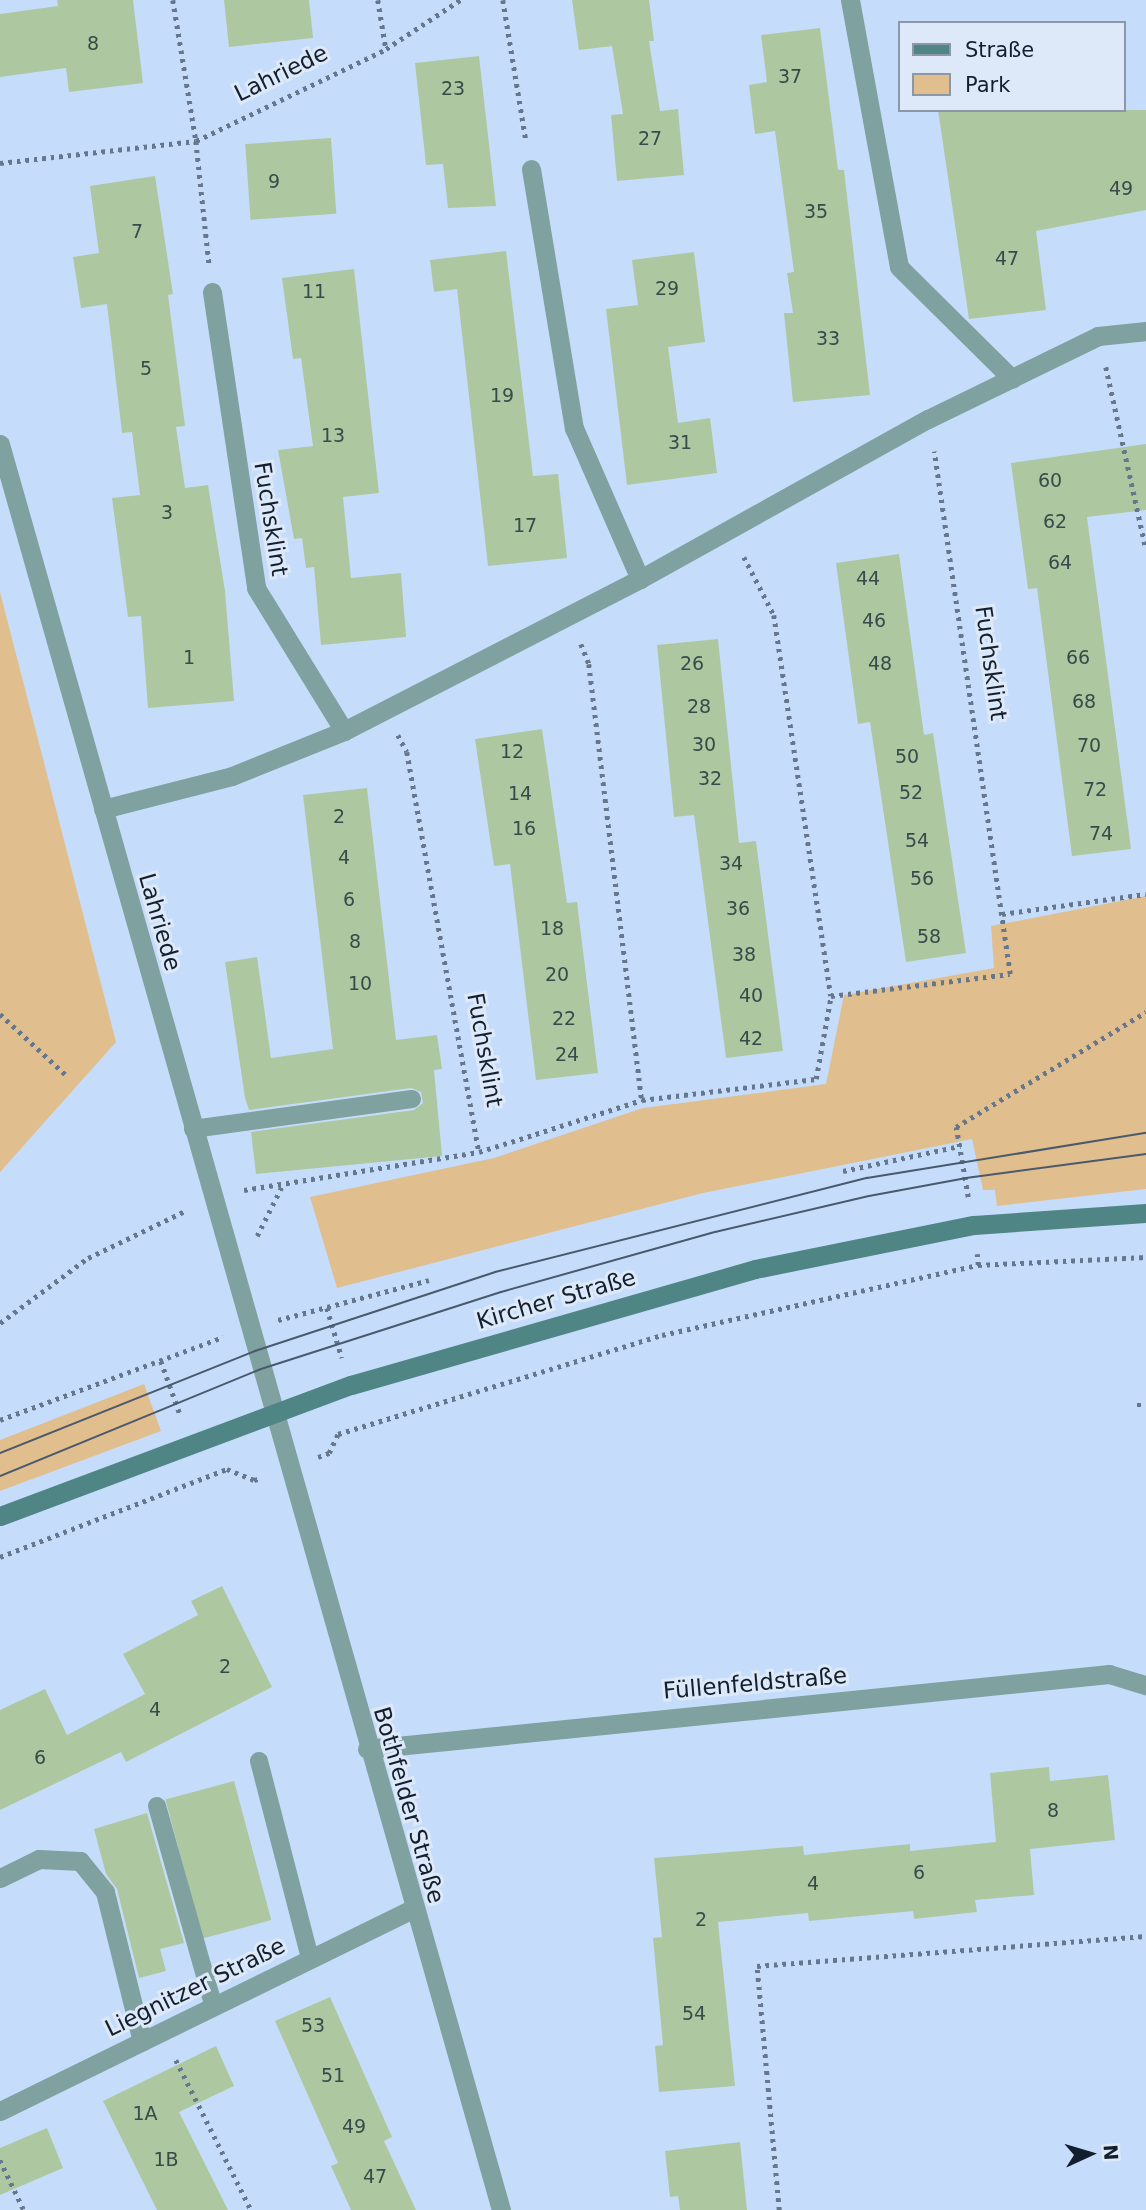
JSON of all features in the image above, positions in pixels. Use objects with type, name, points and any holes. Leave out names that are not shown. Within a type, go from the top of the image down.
[{"type":"main road","name":"Kircher Straße","points":[[0,1516],[272,1414],[513,1335],[755,1269],[974,1225],[1146,1213]]},
{"type":"street","points":[[850,0],[899,267],[1012,379]]},
{"type":"street","points":[[531,169],[574,428],[639,579]]},
{"type":"street","name":"Fuchsklint","points":[[212,292],[256,588],[344,732]]},
{"type":"street","points":[[103,809],[232,776],[344,732],[570,616],[728,526],[928,419],[1098,336],[1146,331]]},
{"type":"street","name":"Lahriede","points":[[0,444],[193,1129],[229,1243],[272,1414]]},
{"type":"street","name":"Bothfelder Straße","points":[[272,1414],[501,2210]]},
{"type":"street","name":"Füllenfeldstraße","points":[[367,1749],[1109,1674],[1146,1685]]},
{"type":"street","points":[[0,1878],[39,1859],[80,1861],[105,1892],[142,2042]]},
{"type":"street","name":"Liegnitzer Straße","points":[[0,2111],[213,2004],[413,1909]]},
{"type":"lane","points":[[193,1129],[412,1099]]},
{"type":"lane","points":[[259,1761],[310,1958]]},
{"type":"lane","points":[[157,1806],[213,2004]]},
{"type":"path","points":[[173,0],[196,141],[212,292]]},
{"type":"path","points":[[378,0],[386,49]]},
{"type":"path","name":"Lahriede","points":[[0,163],[196,141],[386,49],[460,0]]},
{"type":"path","points":[[503,0],[531,169]]},
{"type":"path","points":[[1098,336],[1145,532],[1146,549]]},
{"type":"path","name":"Fuchsklint","points":[[831,996],[1010,974],[928,419]]},
{"type":"path","points":[[0,1324],[88,1258],[150,1232],[214,1195],[479,1152],[642,1100],[816,1079],[831,996],[774,615],[728,526]]},
{"type":"path","points":[[570,616],[589,664],[642,1100]]},
{"type":"path","name":"Fuchsklint","points":[[386,711],[407,752],[479,1152]]},
{"type":"path","points":[[1002,914],[1146,894]]},
{"type":"path","points":[[0,1014],[66,1075]]},
{"type":"path","points":[[843,1171],[960,1146]]},
{"type":"path","points":[[229,1243],[258,1236],[283,1184]]},
{"type":"path","points":[[978,1265],[1146,1257]]},
{"type":"path","points":[[0,1420],[249,1327],[429,1280]]},
{"type":"path","points":[[327,1308],[345,1365]]},
{"type":"path","points":[[161,1360],[184,1425]]},
{"type":"path","points":[[1138,1405],[1146,1405]]},
{"type":"path","points":[[0,1558],[203,1477]]},
{"type":"path","points":[[779,2210],[757,1966],[1146,1937]]},
{"type":"path","points":[[161,2031],[251,2210]]},
{"type":"path","points":[[0,2160],[24,2210]]},
{"type":"green space","points":[[0,592],[116,1042],[0,1172]]},
{"type":"green space","points":[[1146,896],[1146,1189],[997,1206],[995,1190],[983,1190],[972,1139],[703,1193],[337,1288],[310,1197],[494,1158],[643,1108],[826,1084],[844,995],[994,968],[991,926]]},
{"type":"green space","points":[[144,1384],[161,1431],[0,1491],[0,1440]]},
{"type":"building","points":[[57,0],[133,0],[143,83],[69,92],[66,68],[0,77],[0,14],[58,6]]},
{"type":"building","points":[[224,0],[309,0],[313,38],[229,47]]},
{"type":"building","points":[[572,0],[649,0],[654,41],[649,41],[660,111],[678,109],[684,175],[617,181],[611,115],[623,114],[612,46],[579,50]]},
{"type":"building","points":[[820,28],[838,170],[844,170],[870,395],[793,402],[784,313],[793,313],[787,273],[794,272],[775,131],[755,134],[749,85],[767,82],[761,35]]},
{"type":"building","points":[[479,56],[496,206],[448,208],[443,164],[426,165],[415,63]]},
{"type":"building","points":[[1146,110],[1146,210],[1036,231],[1046,310],[969,319],[938,112]]},
{"type":"building","points":[[331,138],[336,214],[251,220],[245,144]]},
{"type":"building","points":[[155,176],[173,294],[168,295],[185,426],[176,427],[185,488],[208,485],[225,591],[234,701],[148,708],[141,616],[128,617],[112,498],[140,495],[132,432],[122,433],[107,304],[81,308],[73,257],[99,253],[90,186]]},
{"type":"building","points":[[506,251],[533,476],[558,474],[567,558],[488,566],[457,289],[434,292],[430,260]]},
{"type":"building","points":[[694,252],[705,342],[668,347],[678,423],[710,418],[717,473],[627,485],[606,309],[638,305],[632,260]]},
{"type":"building","points":[[354,269],[379,493],[343,497],[351,578],[401,573],[406,637],[321,645],[314,567],[306,568],[302,538],[294,539],[278,450],[313,446],[301,358],[293,359],[282,278]]},
{"type":"building","points":[[1146,444],[1146,510],[1087,517],[1131,849],[1072,856],[1037,588],[1028,589],[1011,463]]},
{"type":"building","points":[[899,554],[924,735],[933,733],[966,953],[906,962],[870,722],[858,724],[836,563]]},
{"type":"building","points":[[718,639],[739,843],[756,841],[783,1051],[726,1058],[694,815],[674,817],[657,645]]},
{"type":"building","points":[[542,729],[567,903],[577,902],[598,1073],[536,1080],[510,864],[494,866],[475,739]]},
{"type":"building","points":[[367,788],[396,1040],[437,1035],[442,1069],[434,1070],[442,1156],[256,1174],[251,1132],[414,1110],[423,1103],[421,1092],[411,1088],[249,1110],[245,1098],[225,962],[257,957],[271,1058],[333,1049],[303,795]]},
{"type":"building","points":[[222,1586],[272,1687],[126,1762],[121,1752],[0,1810],[0,1710],[45,1689],[67,1735],[145,1694],[123,1654],[198,1615],[191,1601]]},
{"type":"building","points":[[1049,1767],[1050,1781],[1108,1775],[1115,1840],[1030,1849],[1034,1895],[975,1900],[977,1912],[914,1919],[913,1911],[809,1921],[808,1913],[718,1922],[735,2086],[659,2092],[655,2046],[663,2045],[653,1938],[662,1937],[654,1858],[803,1846],[804,1855],[910,1844],[910,1851],[996,1842],[990,1773]]},
{"type":"building","points":[[234,1781],[271,1920],[203,1938],[165,1799]]},
{"type":"building","points":[[147,1813],[184,1943],[160,1949],[166,1971],[139,1978],[117,1889],[106,1874],[94,1829]]},
{"type":"building","points":[[330,1997],[392,2137],[384,2141],[416,2210],[351,2210],[331,2166],[338,2163],[275,2021]]},
{"type":"building","points":[[216,2046],[234,2086],[179,2112],[228,2210],[157,2210],[103,2101]]},
{"type":"building","points":[[47,2128],[63,2168],[0,2195],[0,2148]]},
{"type":"building","points":[[740,2142],[747,2210],[680,2210],[678,2196],[670,2197],[665,2151]]},
{"type":"tram line","points":[[0,1453],[255,1351],[495,1272],[867,1178],[1146,1133]]},
{"type":"tram line","points":[[0,1476],[261,1369],[501,1292],[715,1232],[869,1196],[966,1178],[1146,1154]]}]
